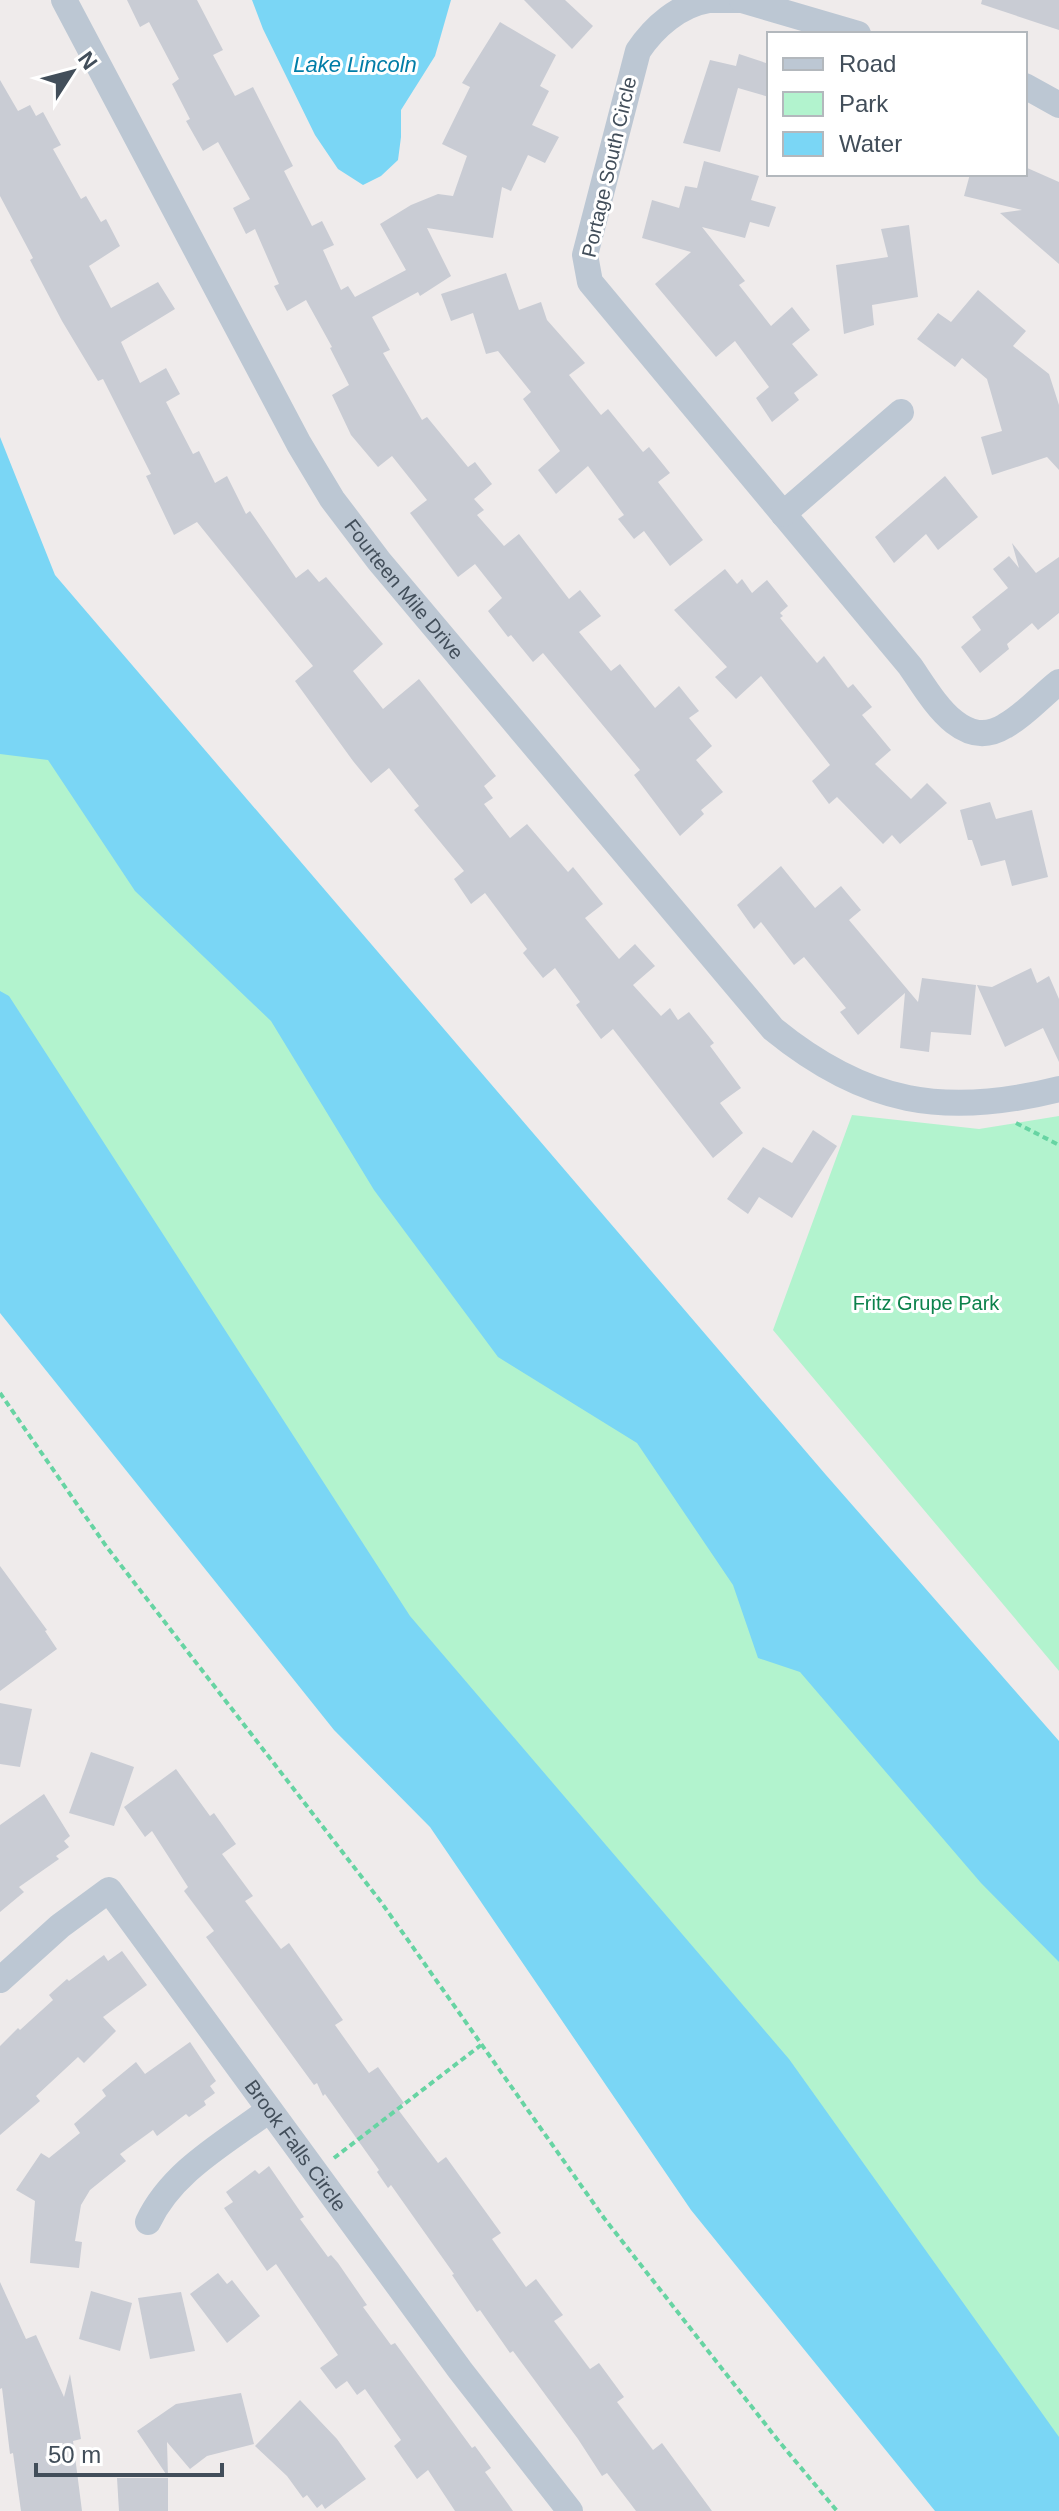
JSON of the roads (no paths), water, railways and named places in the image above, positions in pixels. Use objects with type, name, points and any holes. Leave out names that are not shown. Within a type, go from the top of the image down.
[{"type":"street","name":"Fourteen Mile Drive","points":[[64,0],[299,444],[332,499],[773,1029],[801,1052],[862,1085],[897,1096],[935,1103],[970,1104],[1013,1101],[1059,1089]]},
{"type":"street","name":"Portage South Circle","points":[[726,1],[710,0],[669,16],[648,36],[638,51],[585,255],[586,269],[595,289],[910,666],[954,724],[978,733],[1002,729],[1059,682]]},
{"type":"street","points":[[726,1],[742,0],[851,32]]},
{"type":"street","points":[[1027,87],[1059,105]]},
{"type":"street","points":[[783,514],[901,412]]},
{"type":"street","name":"Brook Falls Circle","points":[[0,1980],[60,1926],[109,1890],[460,2370],[570,2511]]},
{"type":"street","points":[[148,2222],[157,2203],[174,2181],[269,2110]]},
{"type":"water","name":"Lake Lincoln","points":[[252,0],[451,0],[435,56],[401,110],[398,160],[381,176],[363,185],[338,169],[315,135]]},
{"type":"water","points":[[0,437],[55,575],[826,1475],[1059,1741],[1059,1962],[981,1883],[800,1672],[758,1658],[733,1585],[637,1443],[498,1357],[374,1190],[271,1021],[135,891],[48,760],[0,754]]},
{"type":"water","points":[[0,991],[9,996],[410,1616],[789,2059],[1059,2437],[1059,2511],[935,2511],[691,2210],[430,1827],[334,1730],[0,1313]]},
{"type":"park label","name":"Fritz Grupe Park","points":[[926,1303]]}]
